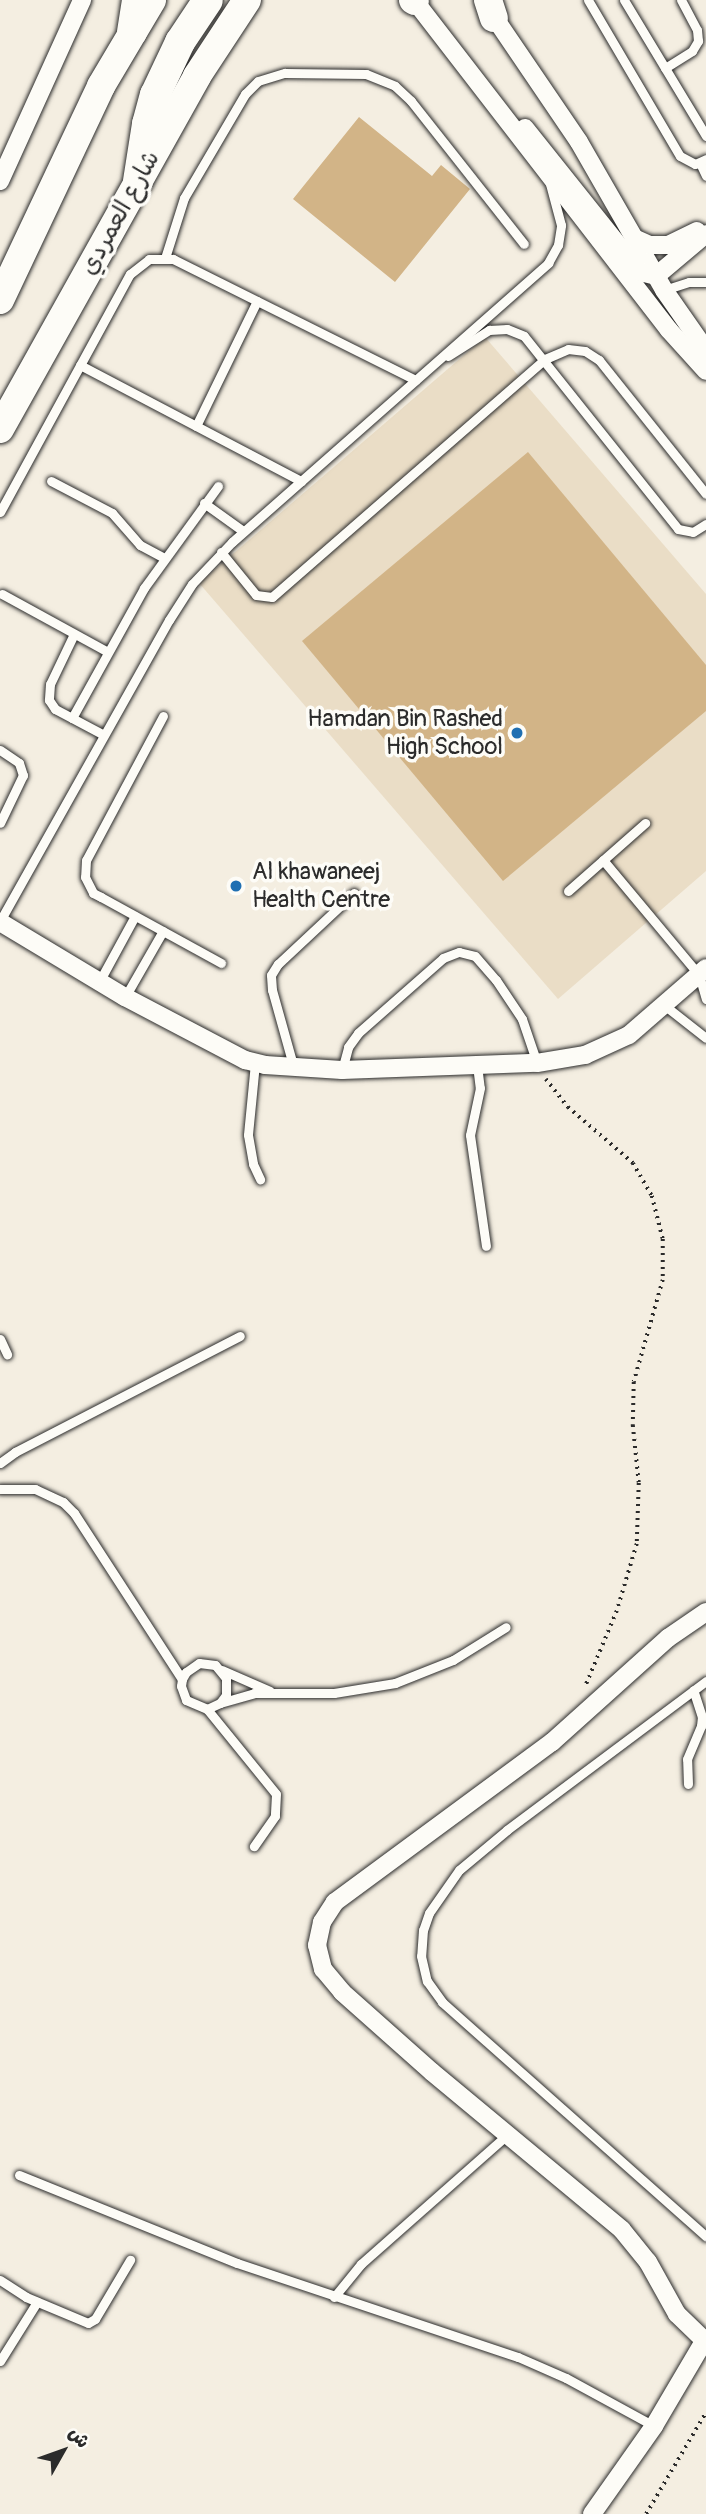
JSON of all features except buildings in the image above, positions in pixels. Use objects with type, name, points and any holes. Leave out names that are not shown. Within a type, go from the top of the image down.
[{"type":"highway","points":[[132,32],[137,0]]},
{"type":"highway","points":[[138,181],[147,124],[155,96],[180,42],[208,0]]},
{"type":"main road","points":[[0,300],[79,129],[152,0]]},
{"type":"main road","name":"شارع العمردي","points":[[0,429],[197,76],[247,0]]},
{"type":"main road","points":[[197,76],[266,0]]},
{"type":"street","points":[[0,181],[82,0]]},
{"type":"street","points":[[414,0],[547,175],[678,341],[706,371]]},
{"type":"street","points":[[488,6],[579,142],[660,283],[706,351]]},
{"type":"street","points":[[450,47],[558,166],[633,266],[660,283]]},
{"type":"street","points":[[634,239],[650,245],[668,245],[706,225]]},
{"type":"street","points":[[660,283],[706,234]]},
{"type":"street","points":[[0,921],[125,997],[255,1063],[342,1070],[537,1063],[586,1055],[629,1035],[702,972]]},
{"type":"street","points":[[593,2514],[654,2426],[705,2342],[677,2314],[648,2262],[622,2230],[342,1992],[323,1969],[318,1933],[335,1902],[578,1721],[668,1638],[706,1612]]},
{"type":"lane","points":[[589,0],[680,156],[689,163],[703,161],[706,176]]},
{"type":"lane","points":[[624,0],[706,136]]},
{"type":"lane","points":[[665,68],[692,51],[698,41],[698,30],[681,0]]},
{"type":"lane","points":[[165,258],[184,198],[245,94],[258,81],[285,73],[366,74],[395,86],[411,100],[524,244]]},
{"type":"lane","points":[[0,921],[180,602],[221,552],[540,270],[553,254],[561,225],[547,175]]},
{"type":"lane","points":[[0,512],[135,268],[149,259],[165,258],[416,380]]},
{"type":"lane","points":[[660,283],[706,282]]},
{"type":"lane","points":[[196,426],[257,301]]},
{"type":"lane","points":[[437,361],[460,350],[480,333],[498,328],[524,336],[678,529],[694,532],[706,524]]},
{"type":"lane","points":[[221,552],[256,595],[272,597],[545,359],[568,349],[584,351],[599,359],[706,494]]},
{"type":"lane","points":[[80,365],[301,481]]},
{"type":"lane","points":[[51,481],[112,513],[140,545],[164,558]]},
{"type":"lane","points":[[72,718],[106,651],[164,558],[218,485]]},
{"type":"lane","points":[[204,503],[243,531]]},
{"type":"lane","points":[[2,594],[106,651]]},
{"type":"lane","points":[[74,634],[48,695],[55,709],[104,735]]},
{"type":"lane","points":[[163,716],[84,868],[85,877],[93,892],[221,963]]},
{"type":"lane","points":[[0,750],[19,763],[23,775],[0,823]]},
{"type":"lane","points":[[568,891],[645,823]]},
{"type":"lane","points":[[603,860],[702,972],[706,999]]},
{"type":"lane","points":[[293,1065],[275,1001],[271,975],[278,964],[354,893]]},
{"type":"lane","points":[[99,982],[135,916]]},
{"type":"lane","points":[[125,997],[163,931]]},
{"type":"lane","points":[[342,1070],[348,1047],[358,1033],[443,958],[458,952],[475,956],[496,980],[522,1019],[537,1063]]},
{"type":"lane","points":[[664,1005],[706,1038]]},
{"type":"lane","points":[[255,1063],[247,1135],[260,1179]]},
{"type":"lane","points":[[477,1065],[480,1088],[470,1135],[486,1246]]},
{"type":"lane","points":[[0,1463],[15,1452],[240,1336]]},
{"type":"lane","points":[[0,1339],[7,1354]]},
{"type":"lane","points":[[0,1489],[35,1489],[63,1502],[74,1513],[182,1679]]},
{"type":"lane","points":[[207,1709],[220,1703],[271,1692],[334,1693],[395,1683],[453,1660],[506,1627]]},
{"type":"lane","points":[[254,1846],[275,1816],[276,1794],[207,1709],[187,1700],[181,1686],[186,1671],[199,1663],[207,1662],[271,1692]]},
{"type":"lane","points":[[220,1703],[228,1686],[222,1670]]},
{"type":"lane","points":[[706,1681],[459,1870],[429,1913],[423,1930],[421,1956],[427,1981],[442,2002],[706,2236]]},
{"type":"lane","points":[[688,1784],[687,1759],[702,1717],[693,1690]]},
{"type":"lane","points":[[334,2297],[361,2264],[507,2135]]},
{"type":"lane","points":[[19,2175],[175,2240],[334,2297],[518,2357],[566,2378],[654,2426]]},
{"type":"lane","points":[[0,2280],[37,2302],[84,2323],[92,2322],[130,2260]]},
{"type":"lane","points":[[0,2361],[37,2302]]},
{"type":"path","points":[[537,1063],[568,1107],[633,1163],[652,1196],[663,1239],[663,1280],[634,1382],[633,1425],[639,1483],[637,1544],[617,1611],[584,1689],[578,1721]]},
{"type":"path","points":[[646,2514],[706,2412]]},
{"type":"shaded area","name":"Hamdan Bin Rashed High School","points":[[485,337],[706,594],[706,871],[558,999],[199,583]]},
{"type":"place","name":"Hamdan Bin Rashed High School","points":[[517,733]]},
{"type":"place","name":"Al khawaneej Health Centre","points":[[236,886]]}]
